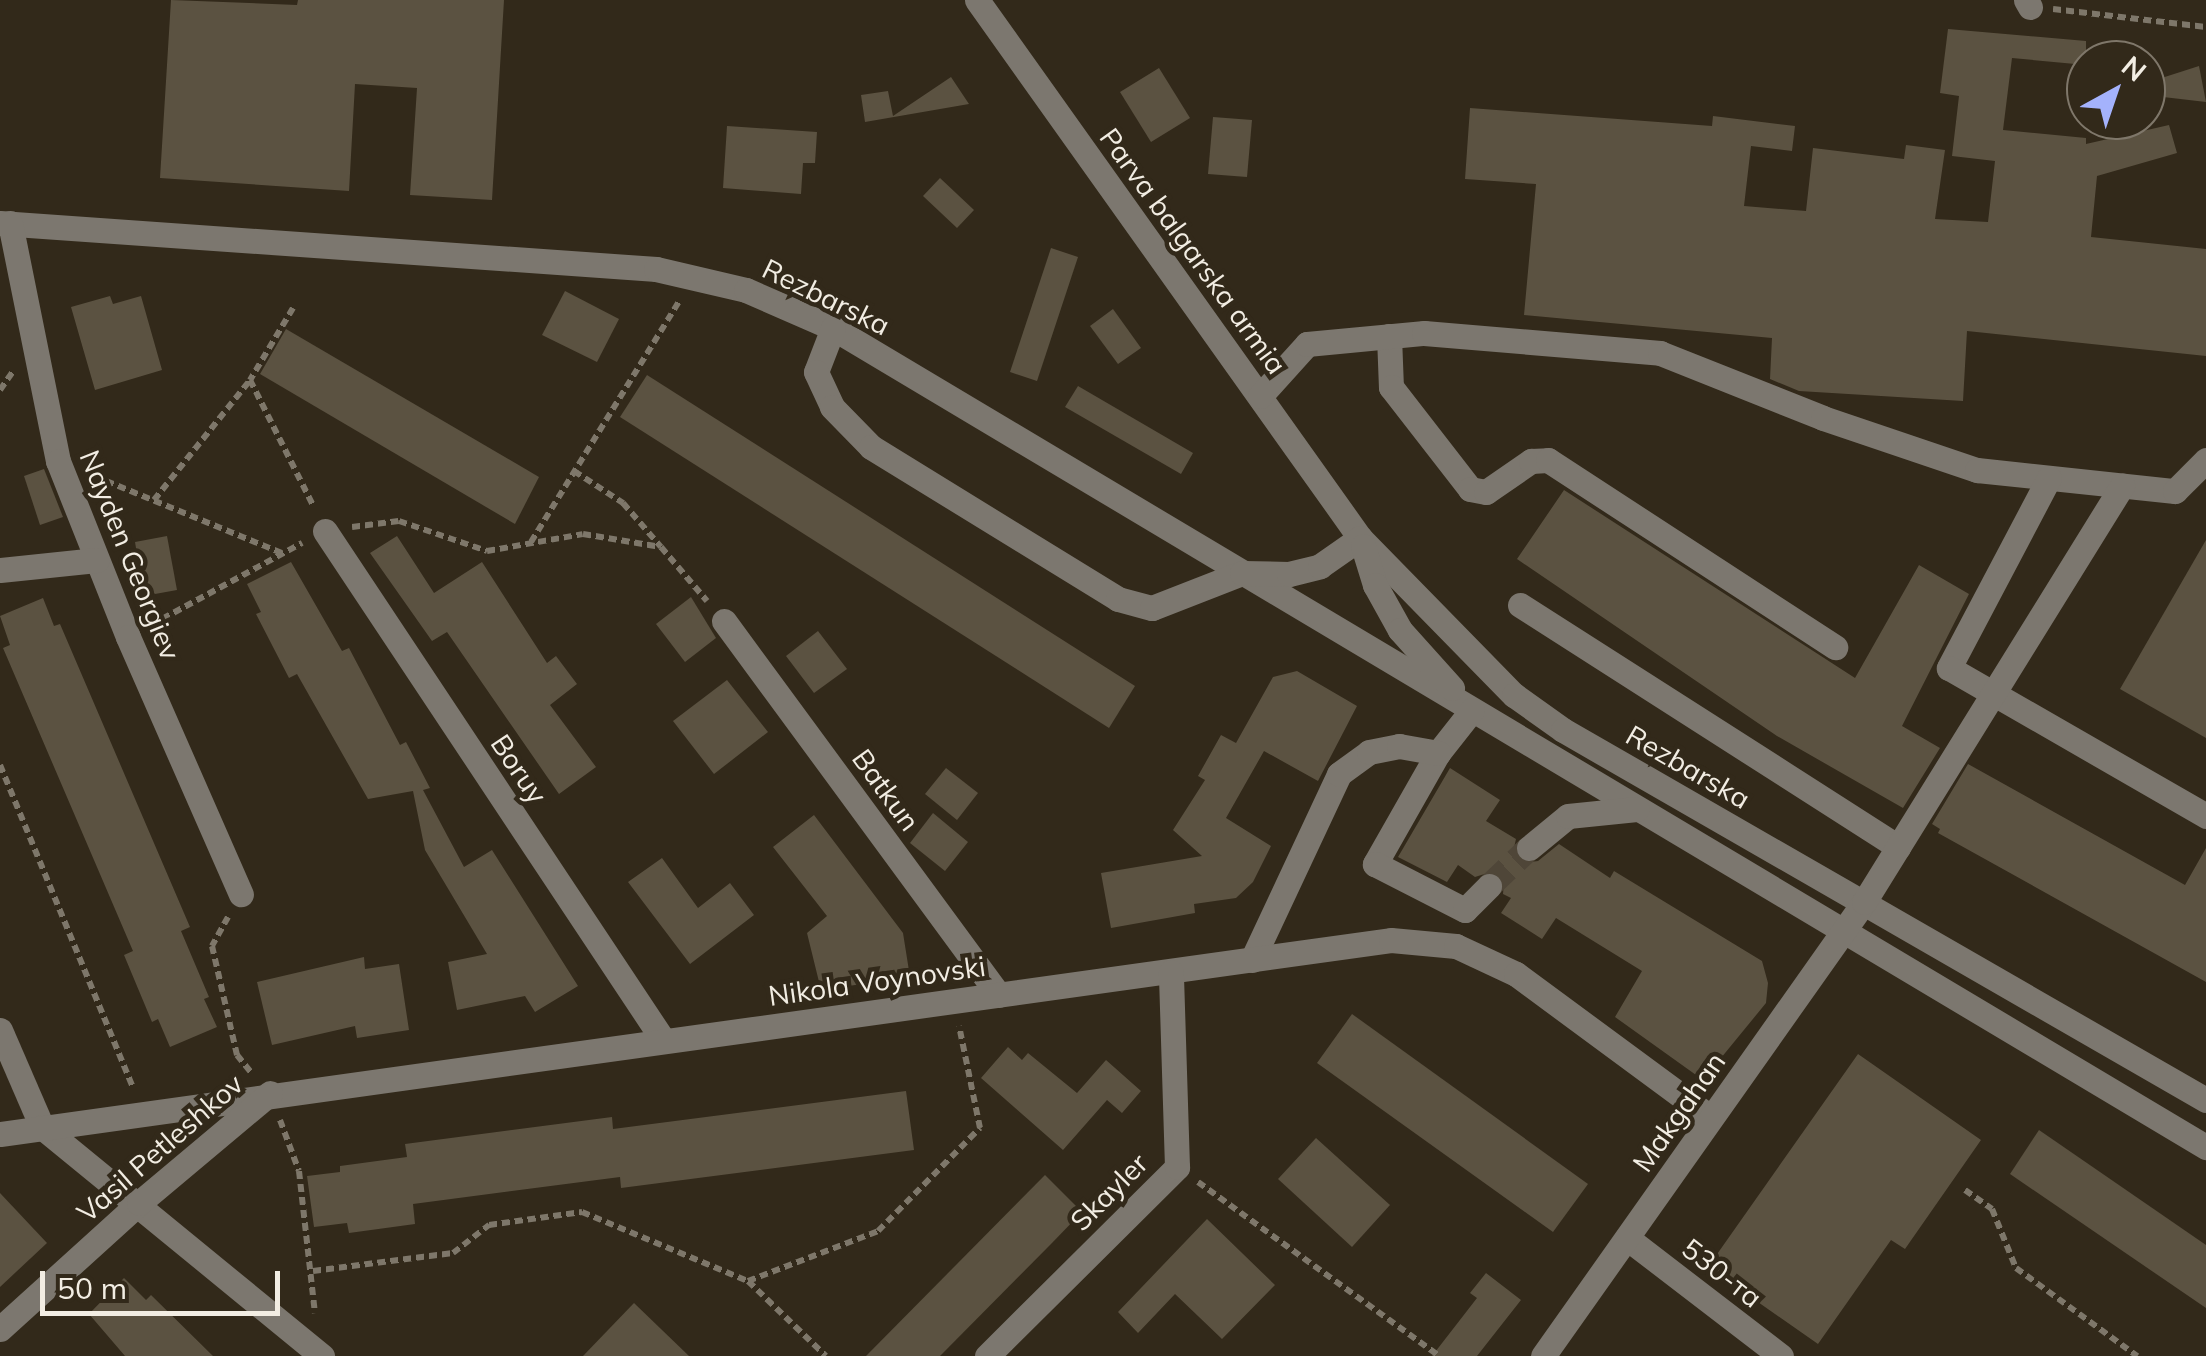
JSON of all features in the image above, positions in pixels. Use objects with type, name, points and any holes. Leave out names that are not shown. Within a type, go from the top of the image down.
[{"type":"street","name":"Parva balgarska armia","points":[[976,0],[1360,538]]},
{"type":"street","name":"Rezbarska","points":[[5,223],[656,268],[746,290],[832,328],[2206,1147]]},
{"type":"street","name":"Nayden Georgiev","points":[[5,223],[58,461],[128,637],[242,894]]},
{"type":"street","points":[[832,328],[816,372],[832,407],[871,447],[1118,600],[1152,608],[1242,573],[1289,574],[1320,566],[1360,538]]},
{"type":"street","points":[[1260,396],[1307,344],[1424,333],[1660,353],[1823,418],[1977,470],[2175,491],[2206,460]]},
{"type":"street","points":[[1389,336],[1391,386],[1470,488],[1486,492],[1531,461],[1560,465],[1835,647]]},
{"type":"street","points":[[2048,478],[1949,668],[2206,816]]},
{"type":"street","name":"Makgahan","points":[[1543,1356],[1864,902],[2122,486]]},
{"type":"street","name":"Boruy","points":[[325,531],[664,1040]]},
{"type":"street","name":"Rezbarska","points":[[1360,538],[1375,586],[1400,630],[1472,710]]},
{"type":"street","name":"Rezbarska","points":[[1360,538],[1514,695],[1563,730],[2206,1100]]},
{"type":"street","points":[[0,570],[96,560]]},
{"type":"street","points":[[1520,605],[1898,847]]},
{"type":"street","name":"Batkun","points":[[724,620],[1000,995]]},
{"type":"street","points":[[1472,710],[1438,753],[1374,864],[1465,910],[1489,886]]},
{"type":"street","points":[[1252,960],[1339,774],[1369,752],[1399,746],[1438,753]]},
{"type":"street","points":[[1529,848],[1568,816],[1637,809]]},
{"type":"street","name":"Nikola Voynovski","points":[[0,1134],[270,1093],[1391,940],[1456,946],[1516,974],[1711,1118]]},
{"type":"street","name":"Skayler","points":[[987,1356],[1177,1167],[1170,972]]},
{"type":"street","points":[[0,1030],[42,1127],[320,1354]]},
{"type":"street","name":"Vasil Petleshkov","points":[[0,1329],[139,1203],[270,1093]]},
{"type":"street","name":"530-та","points":[[1626,1238],[1781,1356]]},
{"type":"path","points":[[2028,3],[2206,27]]},
{"type":"path","points":[[530,543],[693,277]]},
{"type":"path","points":[[154,500],[250,380],[293,308]]},
{"type":"path","points":[[250,380],[325,531]]},
{"type":"path","points":[[58,461],[283,553]]},
{"type":"path","points":[[574,471],[624,503],[724,620]]},
{"type":"path","points":[[128,637],[325,531],[400,520],[487,551],[583,534],[660,547]]},
{"type":"path","points":[[0,766],[143,1112]]},
{"type":"path","points":[[242,894],[212,946],[237,1056],[270,1093],[299,1171],[320,1354]]},
{"type":"path","points":[[748,1281],[878,1231],[980,1128],[954,1001]]},
{"type":"path","points":[[1177,1167],[1439,1356]]},
{"type":"path","points":[[1965,1190],[1992,1209],[2016,1268],[2137,1356]]},
{"type":"path","points":[[313,1272],[454,1253],[489,1225],[582,1212],[748,1281],[826,1356]]},
{"type":"building","points":[[171,0],[297,5],[298,0],[504,0],[492,200],[410,195],[417,88],[355,84],[349,191],[160,178]]},
{"type":"building","points":[[1948,29],[2074,40],[2066,40],[2066,63],[2012,58],[2003,130],[2066,136],[2066,140],[2086,140],[2086,144],[2103,140],[2166,140],[2169,125],[2177,153],[2097,176],[2091,237],[2206,249],[2206,356],[1967,331],[1963,401],[1799,391],[1770,379],[1772,338],[1524,315],[1536,184],[1465,179],[1470,108],[1712,126],[1713,116],[1795,126],[1792,151],[1751,146],[1744,206],[1806,211],[1813,148],[1904,159],[1906,145],[1945,150],[1935,219],[1988,222],[1995,161],[1952,156],[1959,96],[1940,93]]},
{"type":"building","points":[[2199,66],[2206,102],[2166,97],[2166,77]]},
{"type":"building","points":[[1159,68],[1190,118],[1151,142],[1120,92]]},
{"type":"building","points":[[951,77],[969,104],[865,122],[861,95],[888,91],[893,116]]},
{"type":"building","points":[[1213,117],[1252,120],[1247,177],[1208,174]]},
{"type":"building","points":[[727,126],[817,132],[815,163],[803,163],[801,194],[723,188]]},
{"type":"building","points":[[940,178],[974,210],[957,228],[923,196]]},
{"type":"building","points":[[1051,248],[1078,257],[1037,381],[1010,372]]},
{"type":"building","points":[[565,291],[619,319],[597,362],[542,335]]},
{"type":"building","points":[[110,296],[113,304],[141,296],[162,370],[95,390],[71,307]]},
{"type":"building","points":[[1113,309],[1141,348],[1118,364],[1090,326]]},
{"type":"building","points":[[286,329],[539,477],[515,524],[260,374]]},
{"type":"building","points":[[647,375],[1135,686],[1109,728],[620,417]]},
{"type":"building","points":[[1078,386],[1193,453],[1181,474],[1065,407]]},
{"type":"building","points":[[44,469],[63,517],[40,525],[24,476]]},
{"type":"building","points":[[1564,490],[1855,678],[1919,565],[1969,594],[1902,726],[1940,748],[1903,808],[1777,736],[1517,559]]},
{"type":"building","points":[[167,536],[177,590],[144,596],[135,542]]},
{"type":"building","points":[[397,536],[434,593],[482,562],[547,663],[556,656],[577,684],[550,705],[596,767],[559,794],[447,632],[432,641],[370,553]]},
{"type":"building","points":[[2206,540],[2206,738],[2120,689]]},
{"type":"building","points":[[291,562],[342,651],[349,648],[400,745],[406,742],[430,788],[423,790],[464,867],[492,850],[578,986],[535,1012],[525,996],[457,1010],[448,962],[487,954],[425,850],[413,791],[368,799],[297,674],[289,678],[256,614],[261,612],[247,584]]},
{"type":"building","points":[[691,597],[716,638],[685,662],[656,624]]},
{"type":"building","points":[[43,598],[54,626],[60,624],[190,927],[181,931],[209,997],[204,999],[217,1027],[170,1047],[158,1019],[152,1022],[124,955],[133,951],[3,648],[10,645],[0,616]]},
{"type":"building","points":[[818,631],[847,669],[814,693],[786,656]]},
{"type":"building","points":[[1297,671],[1357,706],[1318,781],[1264,751],[1226,818],[1271,846],[1253,882],[1236,898],[1194,904],[1195,913],[1111,928],[1101,873],[1202,856],[1173,830],[1205,780],[1198,776],[1221,735],[1236,743],[1273,677]]},
{"type":"building","points":[[727,680],[768,732],[714,774],[673,721]]},
{"type":"building","points":[[1968,764],[2185,885],[2206,848],[2206,982],[1938,833],[1940,829],[1932,824]]},
{"type":"building","points":[[946,768],[978,793],[957,820],[925,794]]},
{"type":"building","points":[[1450,768],[1500,800],[1486,821],[1516,839],[1513,852],[1522,863],[1538,861],[1559,844],[1610,878],[1614,871],[1762,961],[1768,983],[1766,1003],[1703,1080],[1615,1017],[1642,971],[1556,918],[1542,939],[1501,913],[1511,898],[1503,894],[1504,881],[1494,871],[1475,877],[1458,865],[1447,882],[1398,857]]},
{"type":"building","points":[[933,813],[968,842],[945,871],[910,843]]},
{"type":"building","points":[[814,815],[903,933],[910,977],[821,990],[807,933],[827,916],[773,847]]},
{"type":"building","points":[[662,858],[698,908],[730,883],[754,915],[690,964],[628,882]]},
{"type":"building","points":[[364,957],[365,969],[399,964],[409,1030],[357,1038],[355,1026],[272,1045],[257,982]]},
{"type":"building","points":[[1352,1014],[1588,1184],[1553,1232],[1317,1063]]},
{"type":"building","points":[[1008,1047],[1022,1060],[1028,1053],[1077,1093],[1106,1060],[1141,1091],[1122,1113],[1107,1100],[1063,1150],[981,1078]]},
{"type":"building","points":[[1858,1054],[1981,1140],[1905,1249],[1891,1240],[1818,1344],[1708,1267]]},
{"type":"building","points":[[906,1091],[914,1150],[621,1188],[620,1177],[413,1204],[415,1224],[349,1233],[347,1223],[314,1227],[307,1176],[340,1172],[340,1166],[407,1157],[405,1144],[612,1117],[613,1129]]},
{"type":"building","points":[[2039,1130],[2206,1245],[2206,1308],[2010,1174]]},
{"type":"building","points":[[1316,1138],[1390,1205],[1352,1247],[1278,1179]]},
{"type":"building","points":[[1045,1175],[1082,1212],[1050,1245],[940,1356],[866,1356]]},
{"type":"building","points":[[0,1193],[47,1243],[0,1287]]},
{"type":"building","points":[[1207,1219],[1275,1285],[1222,1339],[1175,1294],[1138,1333],[1118,1312]]},
{"type":"building","points":[[1486,1273],[1521,1300],[1477,1356],[1432,1356],[1477,1298],[1470,1293]]},
{"type":"building","points":[[124,1278],[146,1300],[151,1295],[213,1356],[125,1356],[89,1314]]},
{"type":"building","points":[[634,1303],[689,1356],[583,1356]]},
{"type":"tunnel","points":[[1489,886],[1529,848]]}]
